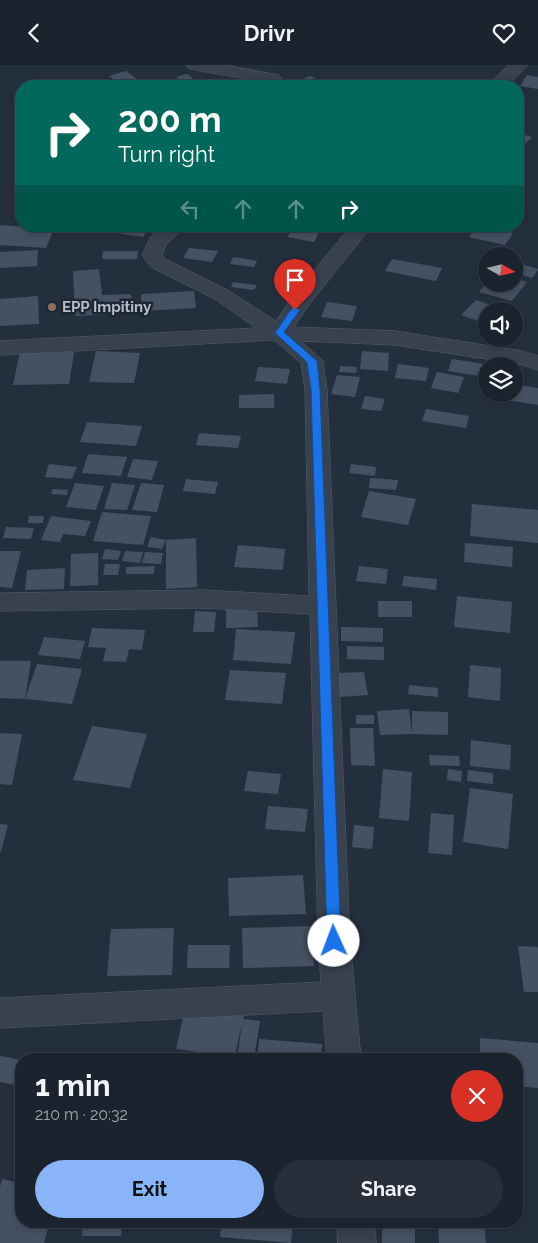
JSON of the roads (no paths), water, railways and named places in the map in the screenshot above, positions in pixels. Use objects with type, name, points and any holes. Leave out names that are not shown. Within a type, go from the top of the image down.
[{"type":"street","points":[[196,65],[273,77]]},
{"type":"street","points":[[503,80],[519,65]]},
{"type":"street","points":[[169,232],[158,242],[152,255],[158,263],[222,295],[279,333],[312,361],[316,390],[334,941],[344,1053]]},
{"type":"street","points":[[279,333],[303,298],[357,232]]},
{"type":"street","points":[[0,348],[279,333],[395,338],[522,358],[538,363]]},
{"type":"street","points":[[0,602],[204,599],[324,606]]},
{"type":"street","points":[[0,1013],[339,996]]},
{"type":"street","points":[[356,1228],[357,1243]]},
{"type":"place","name":"EPP Impitiny","points":[[52,307]]}]
